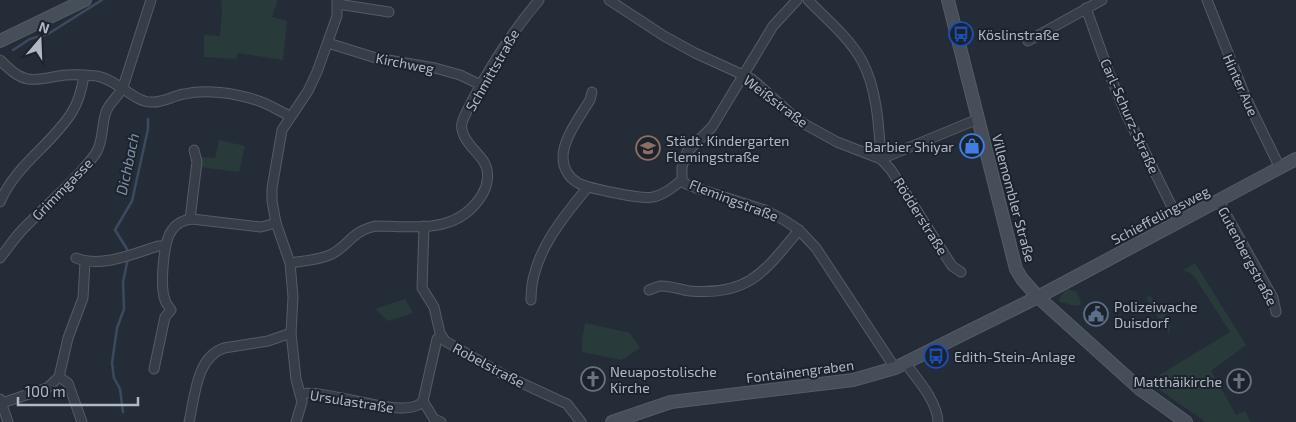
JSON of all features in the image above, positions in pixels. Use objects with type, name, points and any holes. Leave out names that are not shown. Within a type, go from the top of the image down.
[{"type":"street","points":[[0,42],[85,0]]},
{"type":"street","name":"Grimmgasse","points":[[0,258],[22,230],[85,167],[97,151],[102,139],[105,114],[123,87],[151,0]]},
{"type":"street","name":"Schmittstraße","points":[[290,263],[332,254],[355,234],[364,229],[375,226],[442,225],[465,215],[474,207],[484,192],[487,173],[485,163],[462,131],[462,123],[504,44],[539,0]]},
{"type":"street","name":"Weißstraße","points":[[609,0],[664,36],[695,53],[752,79],[799,121],[837,142],[881,159]]},
{"type":"street","name":"Flemingstraße","points":[[797,0],[773,26],[712,127],[687,152],[682,167],[682,180],[696,188],[765,210],[799,230],[816,248],[900,366]]},
{"type":"street","points":[[808,0],[850,44],[862,61],[870,81],[879,132],[881,159],[978,119]]},
{"type":"street","name":"Villemombler Straße","points":[[948,0],[1016,269],[1038,297],[1140,389],[1186,422]]},
{"type":"street","points":[[1028,41],[1102,0]]},
{"type":"street","name":"Hinter Aue","points":[[1207,0],[1246,98],[1280,168]]},
{"type":"street","points":[[296,422],[302,402],[296,379],[291,333],[292,296],[290,263],[276,223],[272,201],[272,188],[282,130],[308,90],[337,16],[337,2],[366,4],[389,12]]},
{"type":"street","name":"Carl-Schurz-Straße","points":[[1086,8],[1108,73],[1126,114],[1180,221]]},
{"type":"street","name":"Kirchweg","points":[[328,43],[376,58],[435,68],[481,85]]},
{"type":"street","points":[[0,60],[12,72],[28,79],[44,79],[65,75],[96,76],[111,80],[140,100],[148,102],[159,102],[195,92],[239,96],[257,100],[290,116]]},
{"type":"street","points":[[0,202],[12,178],[62,126],[73,111],[81,93],[84,76]]},
{"type":"street","points":[[592,92],[590,100],[566,141],[563,156],[566,170],[570,176],[578,183],[588,187],[647,198],[662,194],[682,180]]},
{"type":"street","points":[[190,219],[197,162],[194,150]]},
{"type":"street","name":"Rödderstraße","points":[[881,159],[891,170],[952,266],[961,272]]},
{"type":"street","name":"Schieffelingsweg","points":[[1038,297],[1296,159]]},
{"type":"street","points":[[531,300],[531,286],[547,243],[570,208],[588,187]]},
{"type":"street","name":"Gutenbergstraße","points":[[1218,200],[1273,298],[1276,312]]},
{"type":"street","points":[[154,369],[165,317],[171,310],[165,300],[163,276],[165,246],[171,231],[178,224],[190,219],[261,227],[276,223]]},
{"type":"street","name":"Robelstraße","points":[[424,226],[422,288],[434,307],[441,337],[502,374],[567,404],[581,422]]},
{"type":"street","points":[[649,290],[660,286],[690,291],[711,291],[745,284],[759,275],[799,230]]},
{"type":"street","points":[[76,258],[85,262],[107,260],[158,246],[165,246]]},
{"type":"street","points":[[8,422],[1,400],[47,388],[58,377],[66,344],[83,298],[85,262]]},
{"type":"street","name":"Fontainengraben","points":[[614,422],[670,402],[853,380],[900,366],[1038,297]]},
{"type":"street","points":[[189,422],[200,374],[208,358],[224,348],[268,341],[291,333]]},
{"type":"street","points":[[441,337],[437,340],[423,401],[434,419],[441,422]]},
{"type":"street","points":[[900,366],[928,394],[938,416],[938,422]]},
{"type":"street","points":[[58,377],[68,383],[82,422]]},
{"type":"street","name":"Ursulastraße","points":[[300,394],[319,393],[385,407],[403,408],[419,406],[423,401]]},
{"type":"shaded area","points":[[221,0],[278,0],[272,17],[287,21],[283,60],[238,53],[236,59],[204,57],[204,35],[220,36]]},
{"type":"shaded area","points":[[219,140],[245,146],[239,172],[200,167],[201,157],[215,158]]},
{"type":"shaded area","points":[[1195,263],[1246,345],[1211,371],[1236,415],[1245,411],[1251,422],[1206,422],[1148,382],[1230,332],[1194,276],[1189,272],[1182,271]]},
{"type":"shaded area","points":[[1068,289],[1077,292],[1081,301],[1080,305],[1076,306],[1060,302],[1061,295]]},
{"type":"shaded area","points":[[1150,296],[1167,318],[1170,328],[1169,333],[1146,298]]},
{"type":"shaded area","points":[[405,299],[413,313],[388,321],[375,309]]},
{"type":"shaded area","points":[[585,323],[630,333],[640,348],[622,360],[582,352]]},
{"type":"waterway","points":[[13,50],[30,39],[48,34],[102,0]]},
{"type":"waterway","name":"Dichbach","points":[[127,253],[127,249],[115,230],[132,201],[148,129],[148,119]]},
{"type":"waterway","name":"Dichbach","points":[[123,412],[120,389],[114,378],[112,363],[117,328],[124,309],[123,282],[128,258]]},
{"type":"place","name":"Köslinstraße","points":[[961,34]]},
{"type":"place","name":"Barbier Shiyar","points":[[972,146]]},
{"type":"place","name":"Städt. Kindergarten Flemingstraße","points":[[648,148]]},
{"type":"place","name":"Polizeiwache Duisdorf","points":[[1096,314]]},
{"type":"place","name":"Edith-Stein-Anlage","points":[[936,356]]},
{"type":"place","name":"Neuapostolische Kirche","points":[[593,379]]},
{"type":"place","name":"Matthäikirche","points":[[1239,381]]}]
